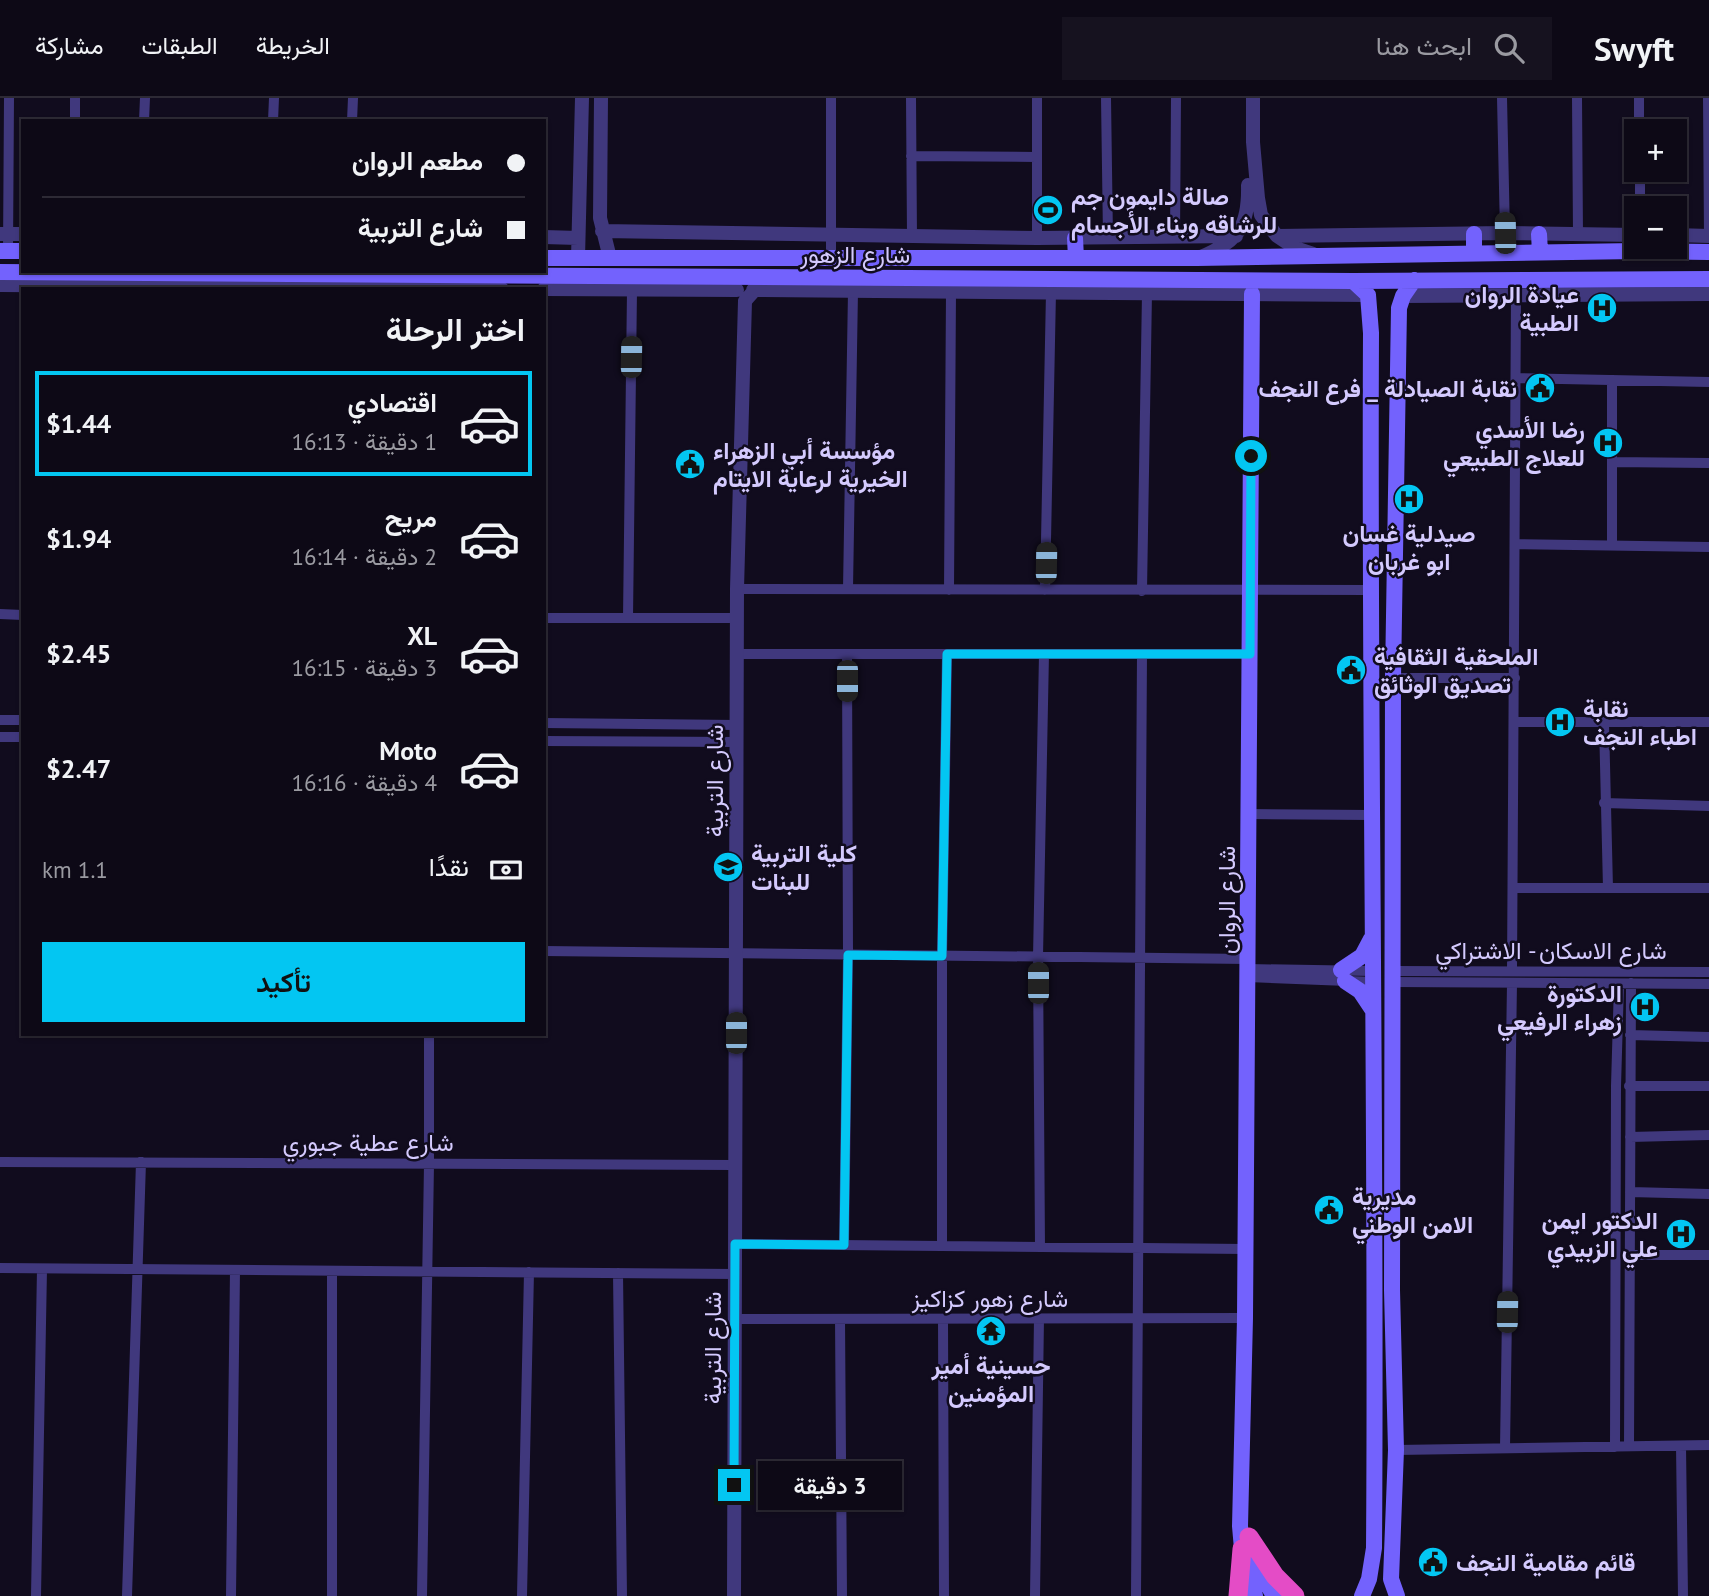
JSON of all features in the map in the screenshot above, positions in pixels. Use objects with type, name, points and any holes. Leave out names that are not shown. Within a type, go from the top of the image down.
[{"type":"highway","points":[[1238,1596],[1245,1543]]},
{"type":"highway","points":[[1245,1543],[1295,1596]]},
{"type":"main road","points":[[1474,234],[1474,253]]},
{"type":"main road","points":[[1539,234],[1540,252]]},
{"type":"main road","points":[[1075,238],[1076,258]]},
{"type":"main road","points":[[1613,251],[1620,255],[1624,267],[1614,279]]},
{"type":"main road","name":"شارع الزهور","points":[[546,258],[1198,258],[1624,251]]},
{"type":"main road","name":"شارع الزهور","points":[[1687,252],[1709,252]]},
{"type":"main road","points":[[907,259],[912,267],[910,277]]},
{"type":"main road","points":[[938,259],[935,269],[940,278]]},
{"type":"main road","points":[[1653,259],[1651,263],[1653,271],[1662,279]]},
{"type":"main road","name":"شارع الزهور","points":[[0,272],[96,279],[295,273],[333,280],[474,282],[717,277],[910,277],[1186,286],[1353,281],[1709,279]]},
{"type":"main road","points":[[1353,281],[1368,295],[1371,373],[1372,933],[1384,1290],[1396,1450],[1391,1579],[1397,1596]]},
{"type":"main road","points":[[1362,1596],[1369,1579],[1374,1548],[1393,977],[1392,678],[1399,308],[1403,296],[1414,281]]},
{"type":"main road","name":"شارع الروان","points":[[1252,294],[1242,1506],[1245,1543],[1255,1596]]},
{"type":"main road","points":[[1371,373],[1398,372]]},
{"type":"main road","points":[[1372,883],[1392,883]]},
{"type":"main road","points":[[1372,933],[1362,956],[1343,976],[1360,991],[1374,1013]]},
{"type":"main road","name":"شارع الروان","points":[[1245,1543],[1274,1596]]},
{"type":"street","points":[[9,98],[10,251]]},
{"type":"street","points":[[75,98],[75,119]]},
{"type":"street","points":[[144,119],[145,98]]},
{"type":"street","points":[[273,119],[274,98]]},
{"type":"street","points":[[352,119],[353,98]]},
{"type":"street","points":[[578,258],[582,98]]},
{"type":"street","points":[[601,98],[600,211],[602,231],[610,258]]},
{"type":"street","points":[[831,98],[831,258]]},
{"type":"street","points":[[911,98],[912,237]]},
{"type":"street","points":[[1037,98],[1037,238]]},
{"type":"street","points":[[1105,98],[1108,238]]},
{"type":"street","points":[[1175,237],[1176,98]]},
{"type":"street","points":[[1253,98],[1253,142],[1259,207],[1265,223],[1277,236],[1296,248],[1321,255]]},
{"type":"street","points":[[1502,98],[1505,233]]},
{"type":"street","points":[[1577,98],[1578,234]]},
{"type":"street","points":[[1639,98],[1639,119]]},
{"type":"street","points":[[1687,235],[1709,236],[1708,98]]},
{"type":"street","points":[[1198,258],[1220,249],[1236,236],[1247,212],[1248,168],[1253,142]]},
{"type":"street","points":[[911,156],[1037,157]]},
{"type":"street","points":[[602,231],[1037,238],[1236,236]]},
{"type":"street","points":[[1277,236],[1505,233],[1624,235]]},
{"type":"street","points":[[546,237],[578,238]]},
{"type":"street","points":[[717,277],[745,294]]},
{"type":"street","points":[[745,294],[766,277]]},
{"type":"street","points":[[0,285],[43,287],[96,279],[136,287]]},
{"type":"street","points":[[250,287],[333,280],[424,287]]},
{"type":"street","points":[[443,287],[474,282],[494,287]]},
{"type":"street","points":[[546,289],[632,289],[745,294],[853,291],[1147,293],[1186,286],[1252,294],[1368,295]]},
{"type":"street","points":[[628,618],[632,289]]},
{"type":"street","points":[[848,589],[853,291]]},
{"type":"street","points":[[949,590],[951,292]]},
{"type":"street","points":[[1045,590],[1051,292]]},
{"type":"street","points":[[1142,591],[1147,293]]},
{"type":"street","name":"شارع التربية","points":[[734,1596],[737,589],[745,294]]},
{"type":"street","points":[[1512,971],[1516,294]]},
{"type":"street","points":[[1403,296],[1709,294]]},
{"type":"street","points":[[1517,378],[1709,382]]},
{"type":"street","points":[[1612,380],[1612,545]]},
{"type":"street","points":[[1612,462],[1709,463]]},
{"type":"street","points":[[1515,544],[1709,547]]},
{"type":"street","points":[[737,589],[1370,590]]},
{"type":"street","points":[[0,614],[21,615]]},
{"type":"street","points":[[546,618],[737,618]]},
{"type":"street","points":[[737,654],[1250,654]]},
{"type":"street","points":[[844,1245],[848,955],[847,654]]},
{"type":"street","points":[[942,1246],[942,956],[947,654]]},
{"type":"street","points":[[1040,1247],[1038,957],[1044,654]]},
{"type":"street","points":[[1136,1596],[1142,654]]},
{"type":"street","points":[[1392,678],[1515,678]]},
{"type":"street","points":[[0,720],[21,720]]},
{"type":"street","points":[[1515,722],[1709,722]]},
{"type":"street","points":[[546,723],[737,725]]},
{"type":"street","points":[[1604,723],[1608,888]]},
{"type":"street","points":[[0,737],[21,737]]},
{"type":"street","points":[[546,741],[738,742]]},
{"type":"street","points":[[1604,803],[1709,806]]},
{"type":"street","points":[[1249,814],[1372,815]]},
{"type":"street","points":[[1513,888],[1709,888]]},
{"type":"street","points":[[546,951],[1140,958],[1248,969],[1373,976]]},
{"type":"street","name":"شارع الاسكان - الاشتراكي","points":[[1393,977],[1512,971],[1709,972]]},
{"type":"street","points":[[1573,971],[1573,984]]},
{"type":"street","name":"شارع الاسكان - الاشتراكي","points":[[1393,977],[1512,984],[1709,984]]},
{"type":"street","points":[[1625,983],[1630,1035],[1629,1446]]},
{"type":"street","points":[[1615,1447],[1616,1086],[1625,983]]},
{"type":"street","points":[[1506,1448],[1512,984]]},
{"type":"street","points":[[1630,1035],[1709,1037]]},
{"type":"street","points":[[422,1596],[429,1036]]},
{"type":"street","points":[[1629,1086],[1709,1086]]},
{"type":"street","points":[[1630,1137],[1709,1135]]},
{"type":"street","name":"شارع عطية جبوري","points":[[0,1162],[735,1165]]},
{"type":"street","points":[[127,1596],[141,1162]]},
{"type":"street","points":[[1630,1192],[1709,1194]]},
{"type":"street","points":[[735,1244],[1246,1249]]},
{"type":"street","points":[[1629,1255],[1709,1255]]},
{"type":"street","points":[[0,1268],[735,1274]]},
{"type":"street","points":[[36,1596],[42,1269]]},
{"type":"street","points":[[231,1596],[235,1270]]},
{"type":"street","points":[[332,1271],[332,1596]]},
{"type":"street","points":[[522,1596],[529,1272]]},
{"type":"street","points":[[618,1273],[622,1596]]},
{"type":"street","points":[[1035,1596],[1039,1318]]},
{"type":"street","name":"شارع زهور كزاكيز","points":[[735,1319],[1245,1318]]},
{"type":"street","points":[[840,1319],[842,1596]]},
{"type":"street","points":[[943,1319],[944,1596]]},
{"type":"street","points":[[1396,1450],[1709,1445]]},
{"type":"street","points":[[1681,1446],[1683,1596]]},
{"type":"place","name":"صالة دايمون جم للرشاقه وبناء الأجسام","points":[[1048,210]]},
{"type":"place","name":"عيادة الروان الطبية","points":[[1602,308]]},
{"type":"place","name":"نقابة الصيادلة _ فرع النجف","points":[[1540,388]]},
{"type":"place","name":"رضا الأسدي للعلاج الطبيعي","points":[[1608,443]]},
{"type":"place","name":"مؤسسة أبي الزهراء الخيرية لرعاية الايتام","points":[[690,464]]},
{"type":"place","name":"صيدلية غسان ابو غربان","points":[[1409,499]]},
{"type":"place","name":"الملحقية الثقافية تصديق الوثائق","points":[[1351,670]]},
{"type":"place","name":"نقابة اطباء النجف","points":[[1560,722]]},
{"type":"place","name":"كلية التربية للبنات","points":[[728,867]]},
{"type":"place","name":"الدكتورة زهراء الرفيعي","points":[[1645,1007]]},
{"type":"place","name":"مديرية الامن الوطني","points":[[1329,1210]]},
{"type":"place","name":"الدكتور ايمن علي الزبيدي","points":[[1681,1234]]},
{"type":"place","name":"حسينية أمير المؤمنين","points":[[991,1331]]},
{"type":"place","name":"قائم مقامية النجف","points":[[1433,1562]]},
{"type":"route","points":[[734,1485],[735,1244],[844,1245],[848,955],[942,956],[947,654],[1250,654],[1251,456]]}]
